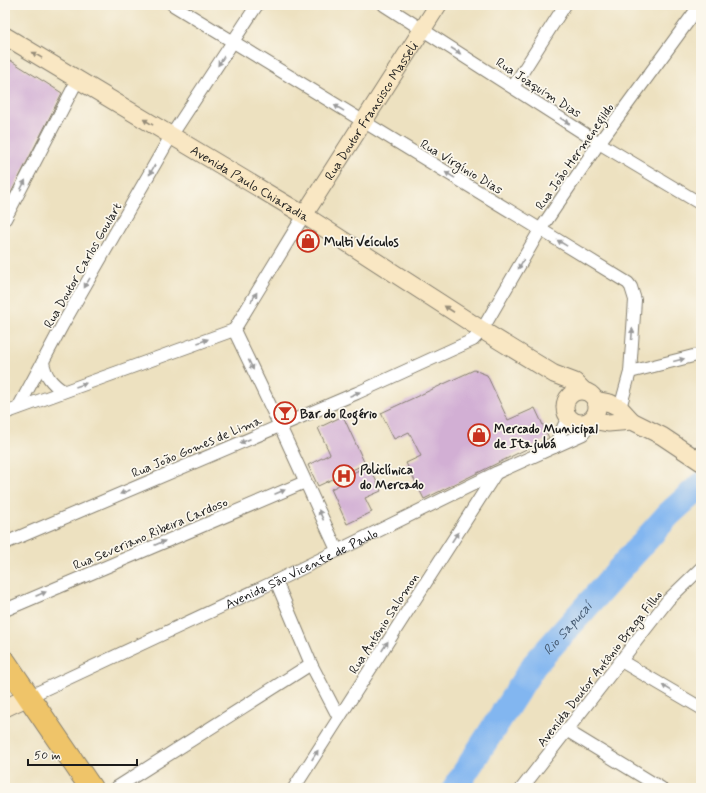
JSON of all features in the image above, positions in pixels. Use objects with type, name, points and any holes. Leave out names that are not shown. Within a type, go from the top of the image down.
[{"type":"highway","points":[[5,662],[91,788]]},
{"type":"main road","name":"Rua Doutor Francisco Masseli","points":[[304,215],[438,5]]},
{"type":"main road","name":"Avenida Paulo Chiaradia","points":[[5,36],[304,215],[482,330],[554,374],[575,382],[590,395],[620,408],[632,420],[662,436],[701,462]]},
{"type":"main road","points":[[554,374],[567,409],[577,423],[589,421],[608,424],[632,420]]},
{"type":"main road","points":[[567,409],[573,393],[590,395],[597,407],[595,415],[589,421]]},
{"type":"main road","name":"Avenida São Vicente de Paulo","points":[[5,708],[28,697]]},
{"type":"street","name":"Rua Virgínio Dias","points":[[173,5],[628,283],[632,287],[635,300],[630,372],[620,408]]},
{"type":"street","name":"Rua Doutor Carlos Goulart","points":[[18,408],[171,136],[257,5]]},
{"type":"street","name":"Rua Joaquim Dias","points":[[384,5],[599,143],[701,204]]},
{"type":"street","points":[[513,87],[565,5]]},
{"type":"street","name":"Rua João Hermenegildo","points":[[482,330],[540,230],[599,143],[700,5]]},
{"type":"street","points":[[5,219],[78,79]]},
{"type":"street","points":[[5,412],[234,330],[304,215]]},
{"type":"street","points":[[234,330],[337,550]]},
{"type":"street","name":"Rua João Gomes de Lima","points":[[5,543],[464,346],[473,340],[482,330]]},
{"type":"street","points":[[630,372],[701,354]]},
{"type":"street","points":[[43,362],[45,372],[50,380],[63,391]]},
{"type":"street","points":[[5,405],[18,408]]},
{"type":"street","points":[[554,447],[567,409]]},
{"type":"street","name":"Avenida São Vicente de Paulo","points":[[28,697],[276,581],[496,473],[584,434],[589,421]]},
{"type":"street","name":"Rua Antônio Salomon","points":[[294,788],[496,473]]},
{"type":"street","name":"Rua Severiano Ribeira Cardoso","points":[[5,610],[305,482]]},
{"type":"street","name":"Avenida Doutor Antônio Braga Filho","points":[[522,788],[668,600],[701,568]]},
{"type":"street","points":[[276,581],[311,664],[339,718]]},
{"type":"street","points":[[621,661],[701,708]]},
{"type":"street","points":[[116,788],[311,664]]},
{"type":"street","points":[[566,730],[661,788]]},
{"type":"building","points":[[5,57],[62,93],[5,205]]},
{"type":"building","name":"Mercado Municipal de Itajubá","points":[[474,370],[487,375],[508,420],[535,408],[549,438],[424,499],[406,463],[421,456],[409,432],[394,439],[381,413]]},
{"type":"building","points":[[343,416],[365,464],[318,486],[308,465],[330,454],[318,428]]},
{"type":"building","points":[[369,465],[381,491],[365,498],[372,512],[347,524],[331,489],[351,479],[349,475]]},
{"type":"waterway","name":"Rio Sapucaí","points":[[455,788],[534,665],[669,514],[701,485]]},
{"type":"place","name":"Multi Veículos","points":[[308,241]]},
{"type":"place","name":"Bar do Rogério","points":[[285,413]]},
{"type":"place","name":"Mercado Municipal de Itajubá","points":[[479,435]]},
{"type":"place","name":"Policlínica do Mercado","points":[[344,476]]}]
